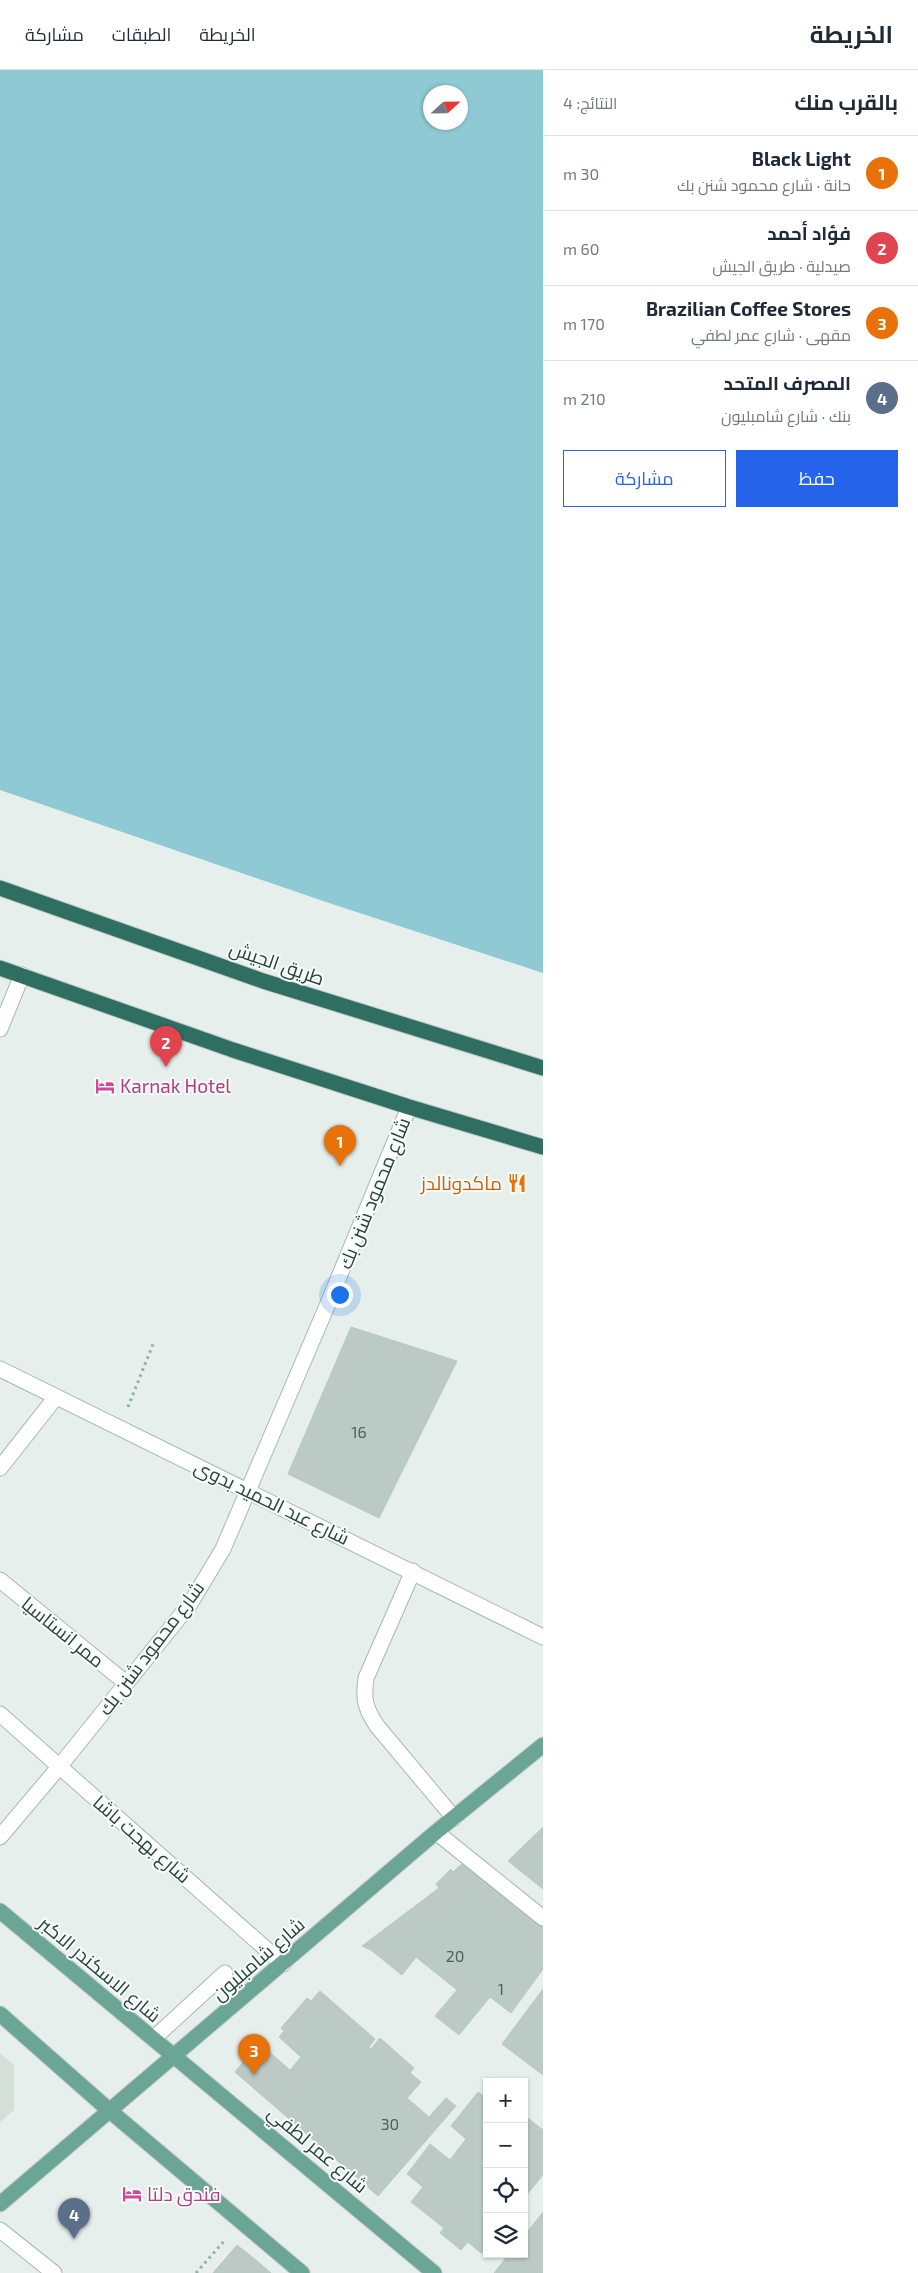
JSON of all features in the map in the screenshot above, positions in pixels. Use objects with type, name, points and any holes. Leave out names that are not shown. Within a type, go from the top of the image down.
[{"type":"highway","name":"طريق الجيش","points":[[0,888],[263,981],[543,1068]]},
{"type":"highway","points":[[0,968],[233,1050],[543,1148]]},
{"type":"main road","name":"شارع شامبليون","points":[[0,2204],[284,1964],[436,1832],[543,1745]]},
{"type":"main road","name":"شارع الاسكندر الاكبر","points":[[0,1912],[175,2056]]},
{"type":"main road","points":[[0,2014],[110,2111],[302,2273]]},
{"type":"main road","name":"شارع عمر لطفي","points":[[175,2056],[434,2273]]},
{"type":"street","points":[[0,1029],[22,975]]},
{"type":"street","name":"شارع محمود شنن بك","points":[[0,1837],[190,1604],[223,1549],[409,1107]]},
{"type":"street","name":"شارع عبد الحميد بدوى","points":[[0,1369],[413,1571],[543,1637]]},
{"type":"street","points":[[0,1468],[56,1397]]},
{"type":"street","points":[[413,1571],[366,1678],[364,1693],[367,1711],[377,1726],[454,1818]]},
{"type":"street","name":"ممر انستاسيا","points":[[0,1580],[126,1683]]},
{"type":"street","name":"شارع بهجت باشا","points":[[0,1714],[284,1964]]},
{"type":"street","points":[[436,1832],[543,1918]]},
{"type":"street","points":[[153,2039],[225,1973]]},
{"type":"street","points":[[0,2230],[54,2273]]},
{"type":"path","points":[[120,1428],[153,1344]]},
{"type":"path","points":[[196,2273],[241,2221]]},
{"type":"shaded area","points":[[0,2053],[14,2065],[14,2110],[0,2122]]},
{"type":"water","points":[[0,70],[543,70],[543,973],[326,902],[0,790]]},
{"type":"building","points":[[351,1327],[457,1361],[379,1518],[288,1474]]},
{"type":"building","points":[[543,1827],[543,1889],[508,1861]]},
{"type":"building","points":[[465,1861],[543,1926],[543,1969],[511,2013],[490,1997],[459,2035],[435,2016],[457,1990],[416,1957],[402,1975],[371,1950],[362,1946],[439,1888],[436,1884],[451,1869],[453,1872]]},
{"type":"building","points":[[543,1989],[543,2075],[502,2044]]},
{"type":"building","points":[[320,1991],[375,2039],[369,2047],[371,2049],[380,2038],[414,2068],[410,2073],[421,2082],[407,2098],[429,2117],[446,2098],[456,2106],[378,2196],[235,2072],[259,2043],[290,2070],[301,2057],[279,2037],[284,2031],[281,2028],[307,1998],[311,2001]]},
{"type":"building","points":[[478,2092],[483,2096],[483,2251],[481,2253],[468,2242],[461,2250],[440,2233],[444,2228],[411,2202],[423,2187],[407,2174],[430,2144],[450,2160],[466,2139],[451,2126]]},
{"type":"building","points":[[528,2118],[543,2130],[543,2175],[528,2193]]},
{"type":"building","points":[[543,2212],[543,2273],[494,2273],[506,2258],[528,2258],[528,2231]]},
{"type":"building","points":[[237,2245],[256,2260],[245,2273],[213,2273]]},
{"type":"building","points":[[256,2260],[271,2273],[245,2273]]},
{"type":"place","name":"فؤاد أحمد","points":[[166,1067]]},
{"type":"place","name":"Karnak Hotel","points":[[105,1086]]},
{"type":"place","name":"Black Light","points":[[340,1166]]},
{"type":"place","name":"ماكدونالدز","points":[[517,1183]]},
{"type":"place","name":"Brazilian Coffee Stores","points":[[254,2075]]},
{"type":"place","name":"فندق دلتا","points":[[132,2194]]},
{"type":"place","name":"المصرف المتحد","points":[[74,2239]]}]
